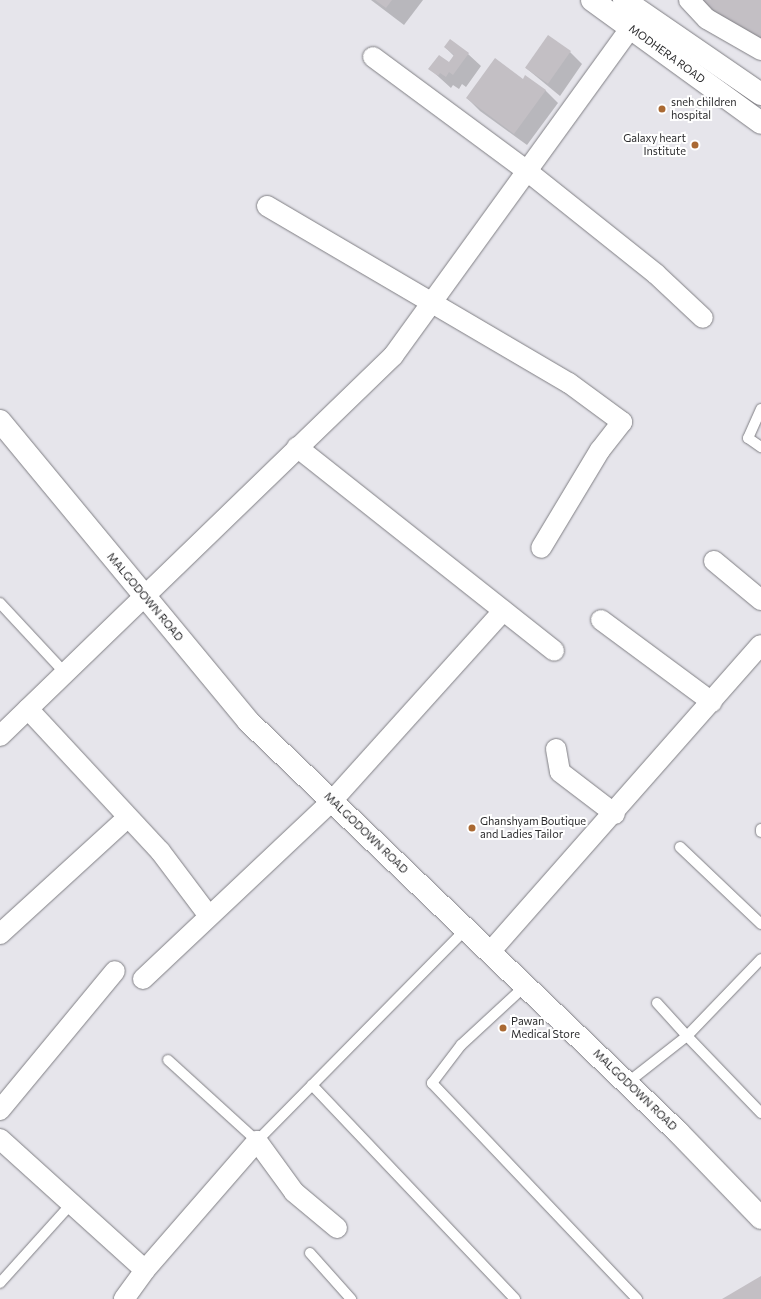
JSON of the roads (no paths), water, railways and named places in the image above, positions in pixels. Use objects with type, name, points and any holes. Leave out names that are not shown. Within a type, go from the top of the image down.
[{"type":"street","name":"MODHERA ROAD","points":[[592,0],[636,20],[761,123]]},
{"type":"street","points":[[624,0],[636,20],[761,94]]},
{"type":"street","points":[[689,0],[707,19],[761,50]]},
{"type":"street","points":[[0,736],[392,356],[636,20]]},
{"type":"street","points":[[373,56],[527,171],[656,274],[703,318]]},
{"type":"street","points":[[267,206],[569,383],[622,422],[600,450],[541,548]]},
{"type":"street","name":"MALGODOWN ROAD","points":[[0,421],[248,721],[627,1083],[761,1218]]},
{"type":"street","points":[[297,448],[554,650]]},
{"type":"street","points":[[714,561],[761,600]]},
{"type":"street","points":[[144,979],[332,801],[503,611]]},
{"type":"street","points":[[601,620],[712,702]]},
{"type":"street","points":[[490,952],[615,814],[761,645]]},
{"type":"street","points":[[28,709],[160,851],[210,916]]},
{"type":"street","points":[[556,749],[560,772],[615,814]]},
{"type":"street","points":[[0,934],[128,816]]},
{"type":"street","points":[[0,1110],[115,971]]},
{"type":"street","points":[[0,1139],[145,1270]]},
{"type":"street","points":[[124,1299],[145,1270],[257,1141],[294,1192],[337,1228]]},
{"type":"lane","points":[[761,408],[748,438],[761,447]]},
{"type":"lane","points":[[0,604],[65,673]]},
{"type":"lane","points":[[680,847],[761,924]]},
{"type":"lane","points":[[168,1060],[257,1141],[466,928]]},
{"type":"lane","points":[[627,1083],[687,1036],[761,959]]},
{"type":"lane","points":[[525,986],[461,1045],[432,1083],[637,1299]]},
{"type":"lane","points":[[657,1003],[761,1113]]},
{"type":"lane","points":[[312,1085],[515,1299]]},
{"type":"lane","points":[[0,1283],[72,1203]]},
{"type":"lane","points":[[310,1252],[351,1299]]},
{"type":"place","name":"sneh children hospital","points":[[662,109]]},
{"type":"place","name":"Galaxy heart Institute","points":[[695,145]]},
{"type":"place","name":"Ghanshyam Boutique and Ladies Tailor","points":[[472,828]]},
{"type":"place","name":"Pawan Medical Store","points":[[503,1028]]}]
